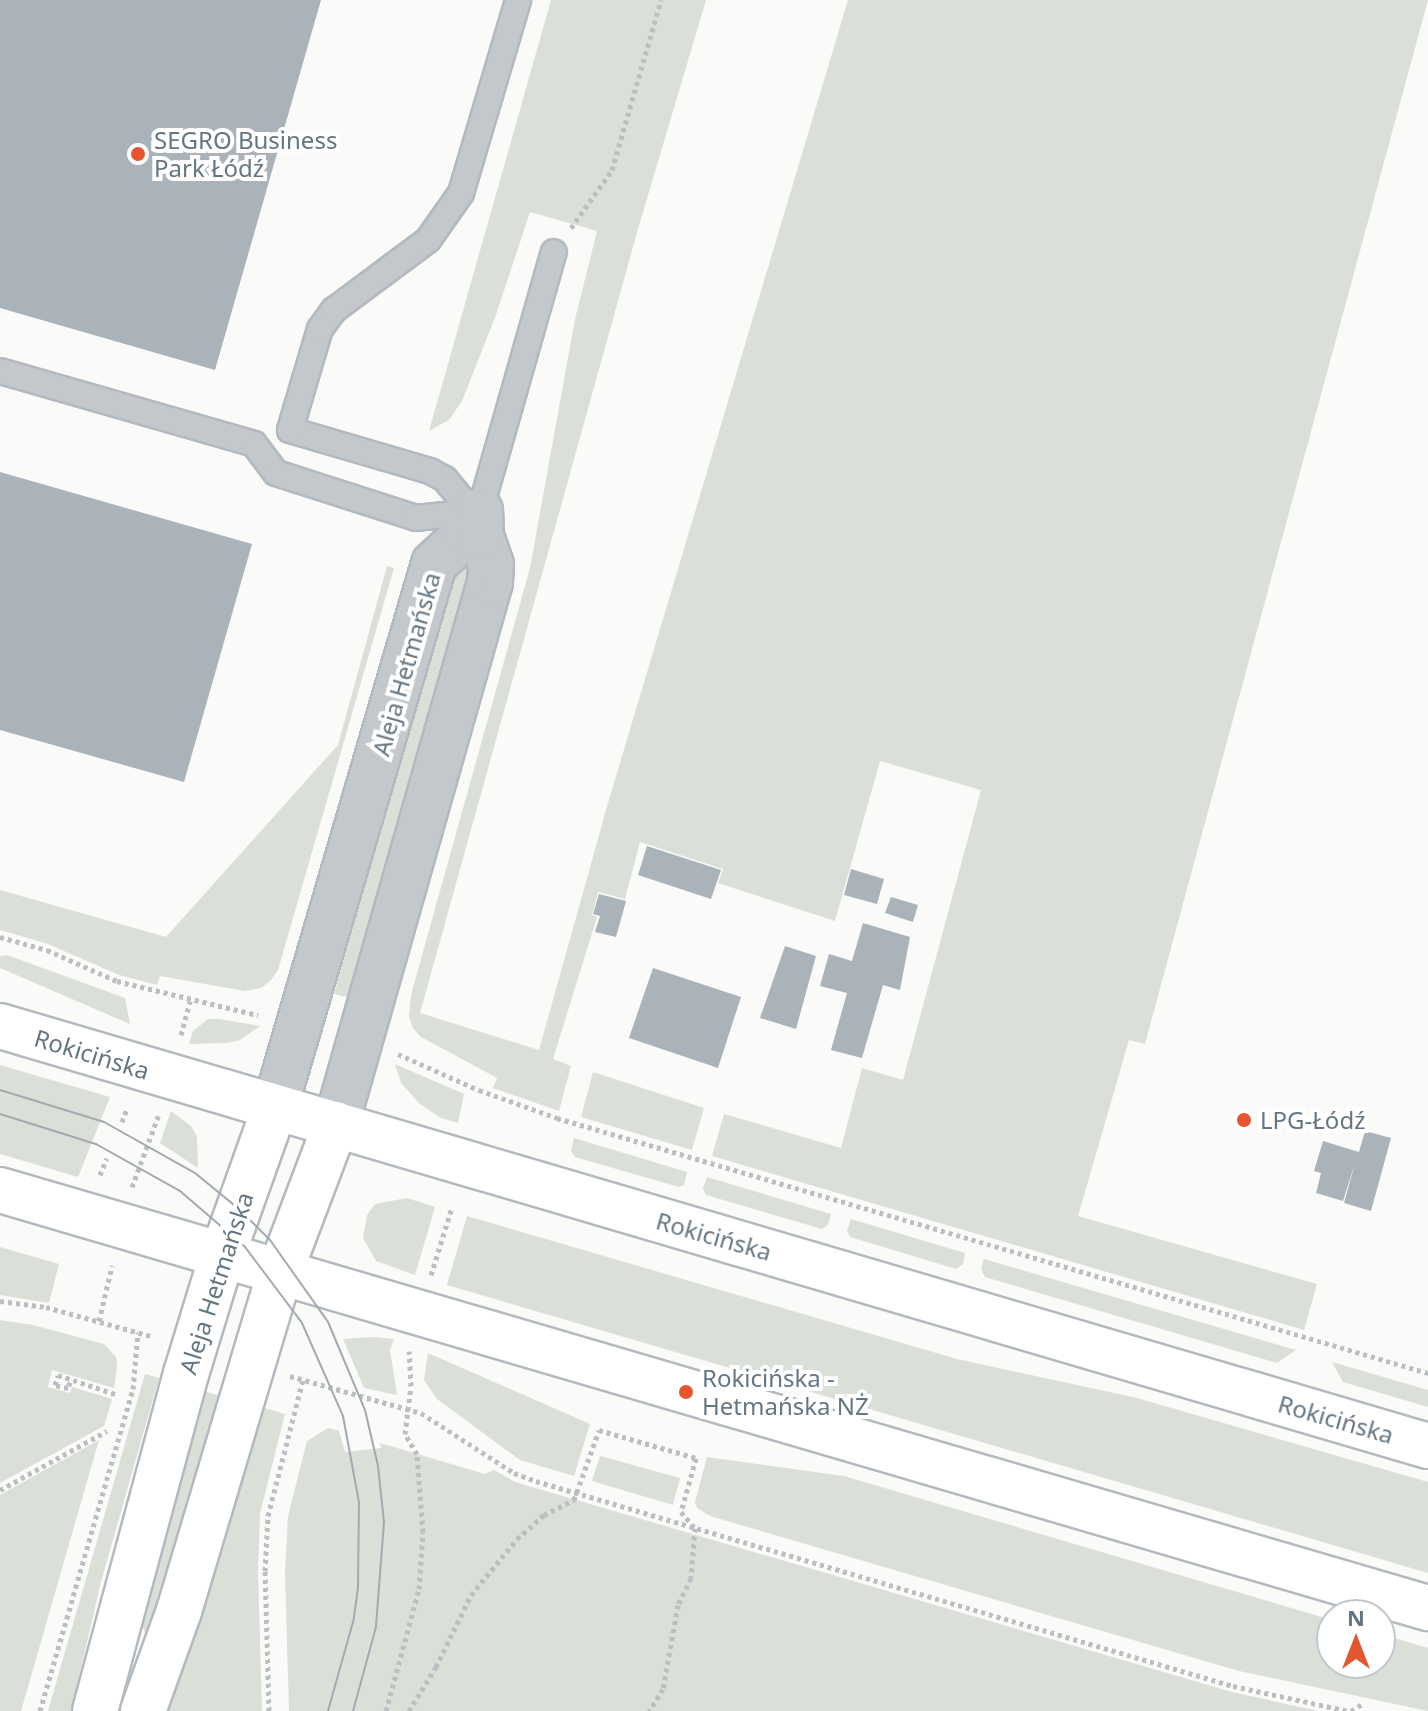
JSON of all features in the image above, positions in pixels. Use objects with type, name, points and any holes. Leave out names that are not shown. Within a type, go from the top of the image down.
[{"type":"main road","name":"Rokicińska","points":[[0,1026],[1428,1446]]},
{"type":"main road","name":"Aleja Hetmańska","points":[[95,1711],[124,1594],[222,1256],[275,1107]]},
{"type":"main road","points":[[143,1711],[179,1611],[280,1272],[336,1124]]},
{"type":"main road","points":[[0,1190],[1428,1608]]},
{"type":"street","name":"Aleja Hetmańska","points":[[275,1107],[434,564],[466,534],[480,511]]},
{"type":"street","points":[[336,1124],[490,582],[491,565],[481,536],[480,511]]},
{"type":"lane","points":[[290,430],[320,329],[334,310],[428,240],[461,193],[518,0]]},
{"type":"lane","points":[[480,511],[554,252]]},
{"type":"lane","points":[[0,371],[254,444],[276,473],[416,518],[480,511]]},
{"type":"lane","points":[[254,444],[290,430],[430,471],[445,479],[464,502],[480,511]]},
{"type":"path","points":[[554,252],[612,170],[661,0]]},
{"type":"path","points":[[0,937],[59,955],[117,981],[190,1001],[260,1015]]},
{"type":"path","points":[[179,1044],[190,1001]]},
{"type":"path","points":[[387,1050],[479,1090],[557,1118],[1428,1373]]},
{"type":"path","points":[[137,1171],[162,1108]]},
{"type":"path","points":[[429,1284],[452,1207]]},
{"type":"path","points":[[99,1321],[109,1276]]},
{"type":"path","points":[[0,1301],[46,1307],[163,1339]]},
{"type":"path","points":[[40,1711],[133,1389],[138,1332]]},
{"type":"path","points":[[386,1711],[419,1589],[423,1532],[417,1454],[405,1434],[411,1386],[408,1357],[411,1343]]},
{"type":"path","points":[[281,1374],[408,1410],[439,1422],[514,1473],[577,1493],[1233,1686],[1350,1711],[1364,1703]]},
{"type":"path","points":[[269,1711],[265,1571],[268,1516],[303,1380]]},
{"type":"path","points":[[70,1382],[118,1395]]},
{"type":"path","points":[[409,1711],[436,1667],[471,1595],[517,1539],[544,1515],[574,1500],[599,1430],[696,1458],[681,1512],[695,1528],[691,1578],[678,1605],[663,1689],[649,1711]]},
{"type":"path","points":[[0,1490],[107,1431]]},
{"type":"shaded area","points":[[551,0],[706,0],[638,229],[420,1013],[539,1050],[608,803],[848,0],[1428,0],[1145,1044],[1129,1040],[1078,1216],[1317,1284],[1304,1330],[712,1156],[724,1114],[841,1148],[862,1068],[903,1080],[981,790],[880,761],[835,921],[718,883],[723,869],[640,842],[625,899],[598,892],[592,915],[597,917],[553,1059],[571,1066],[559,1111],[493,1088],[497,1078],[421,1037],[413,1028],[409,1016],[411,995],[530,568],[575,319],[597,231],[530,212],[496,315],[462,401],[449,420],[429,431]]},
{"type":"shaded area","points":[[473,547],[469,575],[350,998],[334,994],[455,570]]},
{"type":"shaded area","points":[[387,566],[394,568],[278,970],[271,980],[261,988],[245,991],[160,976],[157,985],[119,975],[48,944],[0,930],[0,890],[166,937],[338,745]]},
{"type":"shaded area","points":[[7,955],[125,998],[130,1024],[0,968],[0,956]]},
{"type":"shaded area","points":[[208,1019],[260,1026],[240,1040],[189,1044],[193,1031]]},
{"type":"shaded area","points":[[395,1064],[464,1094],[458,1123],[441,1118],[420,1104],[401,1083]]},
{"type":"shaded area","points":[[0,1065],[110,1097],[78,1177],[0,1154]]},
{"type":"shaded area","points":[[593,1072],[704,1108],[692,1150],[581,1117]]},
{"type":"shaded area","points":[[171,1111],[191,1126],[197,1137],[198,1168],[160,1143]]},
{"type":"shaded area","points":[[574,1138],[687,1172],[684,1185],[679,1187],[575,1157],[571,1151]]},
{"type":"shaded area","points":[[707,1177],[831,1214],[828,1225],[822,1229],[706,1195],[703,1189]]},
{"type":"shaded area","points":[[407,1198],[435,1207],[415,1275],[376,1261],[363,1238],[367,1215],[375,1204]]},
{"type":"shaded area","points":[[467,1216],[957,1359],[1137,1398],[1428,1482],[1428,1573],[447,1285]]},
{"type":"shaded area","points":[[851,1219],[965,1253],[963,1264],[956,1269],[850,1237],[847,1231]]},
{"type":"shaded area","points":[[0,1247],[59,1264],[49,1303],[0,1295]]},
{"type":"shaded area","points":[[984,1259],[1296,1350],[1277,1363],[985,1277],[981,1269]]},
{"type":"shaded area","points":[[0,1320],[33,1325],[104,1344],[116,1357],[117,1366],[114,1388],[52,1370],[48,1387],[70,1393],[72,1387],[112,1399],[104,1426],[0,1483]]},
{"type":"shaded area","points":[[343,1339],[394,1339],[390,1350],[397,1395],[364,1388]]},
{"type":"shaded area","points":[[428,1353],[590,1424],[574,1476],[520,1460],[437,1399],[424,1380]]},
{"type":"shaded area","points":[[1332,1362],[1428,1390],[1428,1407],[1343,1382]]},
{"type":"shaded area","points":[[145,1374],[159,1378],[101,1582],[71,1711],[48,1711]]},
{"type":"shaded area","points":[[204,1391],[220,1396],[159,1605],[145,1633],[141,1622],[143,1601]]},
{"type":"shaded area","points":[[261,1407],[285,1414],[260,1514],[258,1570],[262,1711],[168,1711]]},
{"type":"shaded area","points":[[328,1428],[339,1431],[345,1452],[381,1448],[380,1443],[485,1474],[494,1470],[515,1482],[1232,1692],[1318,1711],[289,1711],[285,1573],[288,1516],[307,1441]]},
{"type":"shaded area","points":[[99,1440],[21,1711],[0,1711],[0,1495]]},
{"type":"shaded area","points":[[600,1456],[680,1478],[673,1505],[592,1481]]},
{"type":"shaded area","points":[[707,1457],[844,1476],[1316,1615],[1316,1679],[1396,1679],[1396,1639],[1428,1648],[1428,1711],[1239,1671],[710,1516],[697,1508],[695,1502]]},
{"type":"building","name":"SEGRO Business Park Łódź","points":[[0,0],[321,0],[215,370],[0,308]]},
{"type":"building","points":[[0,472],[252,544],[184,782],[0,730]]},
{"type":"building","points":[[647,846],[721,870],[711,899],[638,875]]},
{"type":"building","points":[[851,869],[884,879],[877,904],[844,895]]},
{"type":"building","points":[[599,894],[626,901],[616,937],[595,932],[600,916],[593,914]]},
{"type":"building","points":[[891,897],[918,905],[913,922],[885,913]]},
{"type":"building","points":[[863,923],[910,937],[900,990],[883,985],[862,1058],[831,1050],[847,993],[820,986],[829,954],[852,961]]},
{"type":"building","points":[[785,946],[816,956],[796,1029],[760,1018]]},
{"type":"building","points":[[653,968],[741,997],[718,1068],[629,1038]]},
{"type":"building","points":[[1365,1131],[1391,1138],[1371,1211],[1344,1203],[1355,1163],[1343,1201],[1316,1193],[1321,1173],[1314,1171],[1323,1141],[1359,1152]]},
{"type":"tram line","points":[[0,1090],[104,1122],[195,1173],[239,1209],[270,1240],[328,1322],[365,1410],[378,1466],[384,1522],[376,1627],[353,1711]]},
{"type":"tram line","points":[[0,1114],[96,1144],[180,1191],[245,1247],[302,1323],[343,1416],[359,1502],[358,1588],[353,1622],[328,1711]]},
{"type":"place","name":"SEGRO Business Park Łódź","points":[[138,154]]},
{"type":"place","name":"LPG-Łódź","points":[[1244,1120]]},
{"type":"place","name":"Rokicińska - Hetmańska NŻ","points":[[686,1392]]}]
